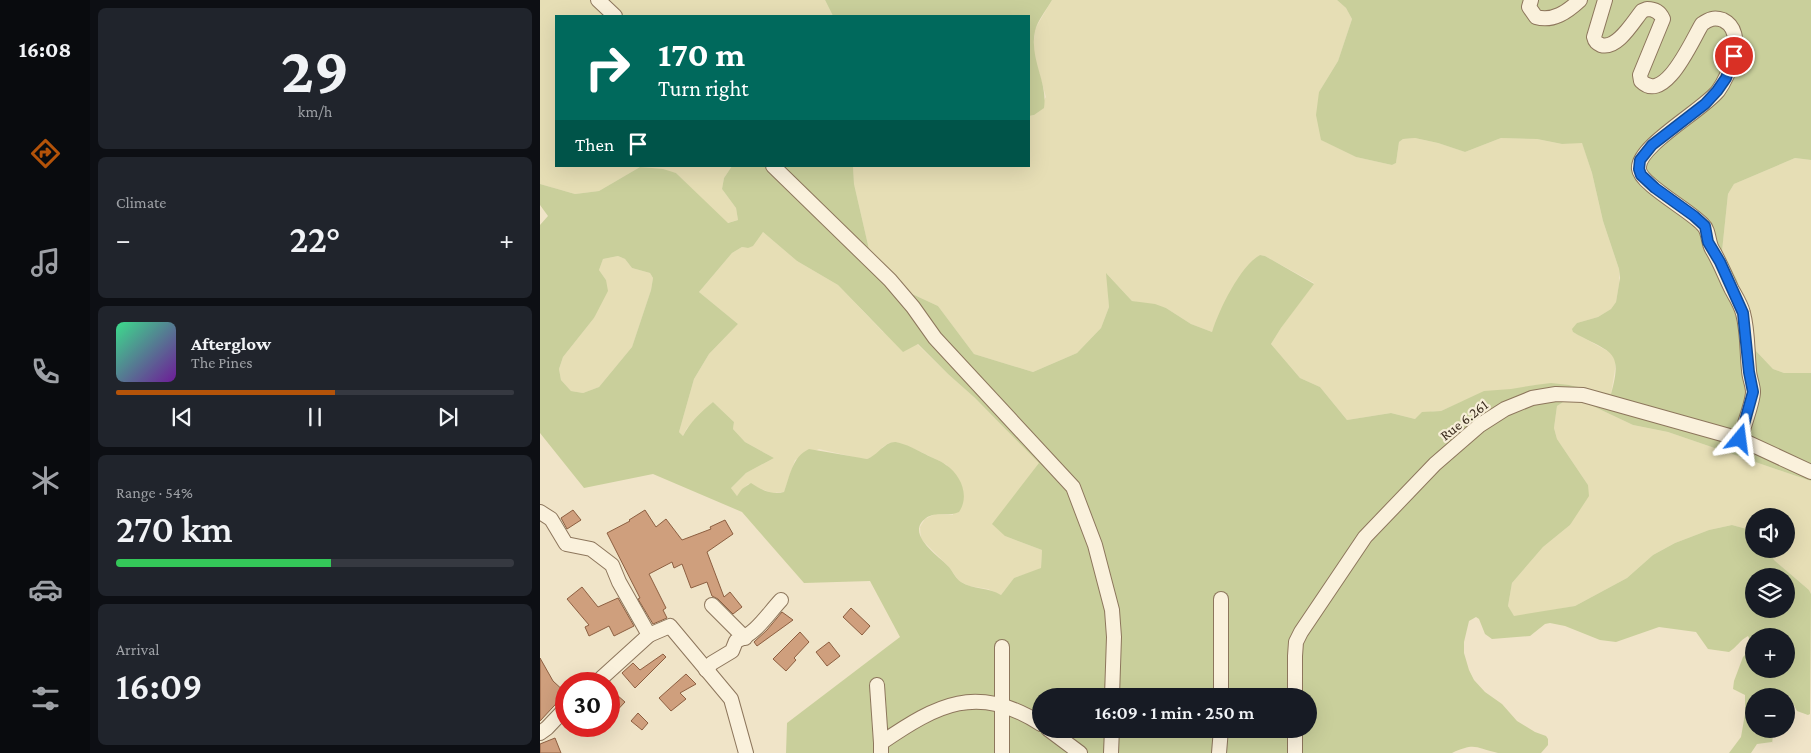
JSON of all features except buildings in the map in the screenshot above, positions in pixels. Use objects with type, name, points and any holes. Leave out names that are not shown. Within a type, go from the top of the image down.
[{"type":"street","points":[[598,0],[614,15]]},
{"type":"street","points":[[1531,0],[1529,7],[1536,18],[1549,19],[1567,11],[1580,0]]},
{"type":"street","points":[[1605,0],[1594,37],[1595,41],[1606,46],[1616,42],[1642,11],[1647,9],[1657,11],[1661,15],[1663,19],[1640,75],[1641,81],[1651,87],[1657,87],[1670,77],[1702,24],[1709,19],[1716,18],[1729,24],[1735,40],[1732,65],[1717,91],[1705,104],[1652,145],[1640,160],[1639,169],[1641,175],[1655,188],[1705,226],[1708,242],[1720,262],[1743,313],[1753,392],[1740,439]]},
{"type":"street","points":[[774,167],[890,280],[913,307],[934,338],[1073,487],[1095,545],[1112,610],[1114,637],[1112,688]]},
{"type":"street","name":"Rue 6.261","points":[[1295,688],[1296,642],[1360,544],[1435,464],[1480,425],[1505,409],[1532,398],[1556,394],[1583,395],[1740,439],[1811,472]]},
{"type":"street","points":[[540,512],[551,519],[566,544],[591,549],[612,565],[619,582],[649,635]]},
{"type":"street","points":[[1221,599],[1221,688]]},
{"type":"street","points":[[706,670],[712,663],[732,651],[736,641],[745,638],[753,632],[781,600]]},
{"type":"street","points":[[712,605],[745,638]]},
{"type":"street","points":[[608,672],[649,635],[670,626],[732,699],[746,753]]},
{"type":"street","points":[[1002,647],[1002,753]]},
{"type":"street","points":[[877,686],[881,748]]},
{"type":"street","points":[[881,748],[915,720],[935,710],[964,702],[983,702],[1001,705],[1032,718]]},
{"type":"street","points":[[540,733],[555,719]]},
{"type":"street","points":[[1060,738],[1080,753]]},
{"type":"street","points":[[1112,738],[1112,753]]},
{"type":"street","points":[[1219,753],[1220,738]]},
{"type":"street","points":[[1295,738],[1295,753]]},
{"type":"shaded area","points":[[540,0],[825,0],[832,15],[555,15],[555,167],[640,167],[599,191],[575,194],[540,184]]},
{"type":"shaded area","points":[[1052,0],[1337,0],[1346,8],[1352,19],[1338,61],[1319,92],[1322,140],[1356,157],[1392,165],[1396,163],[1399,142],[1403,139],[1415,138],[1465,152],[1501,138],[1537,139],[1562,144],[1582,142],[1592,173],[1603,221],[1619,269],[1619,284],[1616,302],[1611,309],[1598,317],[1577,323],[1573,332],[1611,353],[1615,359],[1611,394],[1569,385],[1535,385],[1463,401],[1441,411],[1433,411],[1415,419],[1391,413],[1347,420],[1320,387],[1300,378],[1271,344],[1314,283],[1260,255],[1231,292],[1212,332],[1191,324],[1166,308],[1132,301],[1107,274],[1109,307],[1101,328],[1077,353],[1033,372],[974,354],[938,306],[882,280],[874,271],[854,184],[853,167],[1030,167],[1030,116],[1034,115],[1046,97],[1033,52],[1035,29]]},
{"type":"shaded area","points":[[1795,158],[1811,160],[1811,373],[1784,373],[1773,369],[1756,351],[1737,280],[1722,251],[1728,194],[1734,184]]},
{"type":"shaded area","points":[[640,167],[731,167],[724,178],[722,189],[736,208],[738,220],[727,223],[676,173]]},
{"type":"shaded area","points":[[763,232],[797,261],[838,285],[883,332],[917,344],[975,398],[1040,463],[1005,536],[1042,550],[1041,569],[1014,578],[1001,595],[988,589],[969,586],[959,581],[949,567],[921,539],[920,527],[925,519],[935,514],[953,515],[947,465],[896,442],[889,443],[876,456],[867,459],[819,449],[795,460],[784,492],[772,493],[748,484],[737,496],[731,488],[746,473],[774,458],[745,442],[733,429],[734,422],[713,402],[687,428],[683,436],[679,432],[694,379],[709,354],[738,324],[699,292],[732,253],[742,247],[748,248]]},
{"type":"shaded area","points":[[618,256],[625,259],[632,268],[650,273],[653,278],[651,290],[632,347],[599,387],[583,393],[571,391],[561,380],[559,369],[563,357],[594,318],[606,280],[599,270],[603,259]]},
{"type":"shaded area","points":[[1568,399],[1580,400],[1633,425],[1668,432],[1811,481],[1811,594],[1795,578],[1795,568],[1783,568],[1773,558],[1795,558],[1795,508],[1745,508],[1745,529],[1732,525],[1709,530],[1675,543],[1653,555],[1627,578],[1575,606],[1514,617],[1508,606],[1512,583],[1543,547],[1570,525],[1588,485],[1557,439],[1554,428],[1557,406]]},
{"type":"green space","points":[[825,0],[1052,0],[1038,23],[1034,41],[1034,51],[1045,98],[1044,108],[1030,116],[1030,15],[832,15]]},
{"type":"green space","points":[[1337,0],[1811,0],[1811,160],[1795,158],[1734,184],[1728,194],[1722,251],[1737,280],[1756,351],[1773,369],[1784,373],[1811,373],[1811,481],[1668,432],[1633,425],[1580,400],[1568,399],[1557,406],[1554,428],[1557,439],[1588,485],[1589,496],[1570,525],[1543,547],[1512,583],[1508,606],[1514,616],[1575,606],[1627,578],[1653,555],[1675,543],[1709,530],[1732,525],[1745,529],[1745,558],[1773,558],[1783,568],[1745,568],[1745,618],[1795,618],[1795,578],[1811,594],[1810,714],[1797,711],[1795,707],[1795,688],[1745,688],[1745,695],[1733,689],[1734,681],[1745,655],[1745,678],[1795,678],[1795,628],[1745,628],[1745,638],[1729,652],[1708,649],[1696,632],[1659,627],[1616,642],[1600,640],[1565,626],[1550,623],[1545,624],[1530,636],[1492,639],[1485,634],[1479,619],[1476,617],[1469,621],[1464,642],[1464,653],[1469,670],[1474,680],[1485,692],[1502,704],[1517,721],[1535,732],[1546,736],[1548,745],[1541,753],[1498,753],[1471,747],[1452,753],[786,753],[787,723],[900,637],[870,581],[804,583],[742,512],[653,474],[584,488],[540,433],[540,225],[548,216],[540,205],[540,184],[575,194],[599,191],[640,167],[663,169],[676,173],[728,223],[738,220],[736,208],[722,189],[724,178],[731,167],[853,167],[854,184],[874,271],[882,280],[938,306],[974,354],[1033,372],[1077,353],[1101,328],[1109,307],[1106,273],[1132,301],[1155,304],[1166,308],[1191,324],[1212,332],[1231,289],[1245,269],[1260,255],[1314,284],[1271,344],[1300,378],[1320,387],[1347,420],[1391,413],[1415,419],[1422,412],[1441,411],[1484,391],[1551,383],[1611,394],[1616,369],[1612,355],[1607,350],[1573,332],[1572,329],[1577,323],[1598,317],[1611,309],[1616,302],[1620,278],[1582,143],[1562,144],[1537,139],[1501,138],[1465,152],[1415,138],[1403,139],[1399,142],[1396,163],[1392,165],[1356,157],[1321,140],[1316,115],[1319,92],[1338,61],[1352,19],[1346,8]],"holes":[[[763,232],[797,261],[838,285],[903,352],[918,344],[1039,463],[992,524],[1005,536],[1042,550],[1041,568],[1014,578],[1001,595],[996,592],[966,585],[959,581],[949,567],[926,545],[919,531],[920,524],[930,516],[959,512],[964,499],[960,480],[944,463],[904,444],[892,442],[867,459],[809,449],[803,452],[795,462],[784,492],[775,493],[767,491],[751,483],[742,489],[737,496],[731,488],[746,473],[774,458],[745,442],[733,429],[734,422],[713,402],[696,418],[683,436],[679,432],[694,379],[709,354],[738,324],[699,292],[732,253],[742,247],[748,248],[753,246]],[[618,256],[625,259],[632,268],[650,273],[653,278],[651,290],[632,347],[599,387],[583,393],[571,391],[561,380],[559,369],[563,357],[594,318],[608,291],[606,280],[599,270],[603,259]]]},
{"type":"green space","points":[[1745,714],[1745,738],[1773,738],[1772,744],[1772,742],[1757,744],[1751,753],[1729,753],[1741,737]]},
{"type":"route","points":[[1734,56],[1726,78],[1717,91],[1705,104],[1644,153],[1640,160],[1639,169],[1641,175],[1655,188],[1705,226],[1708,242],[1720,262],[1743,313],[1753,392],[1740,439]]}]
